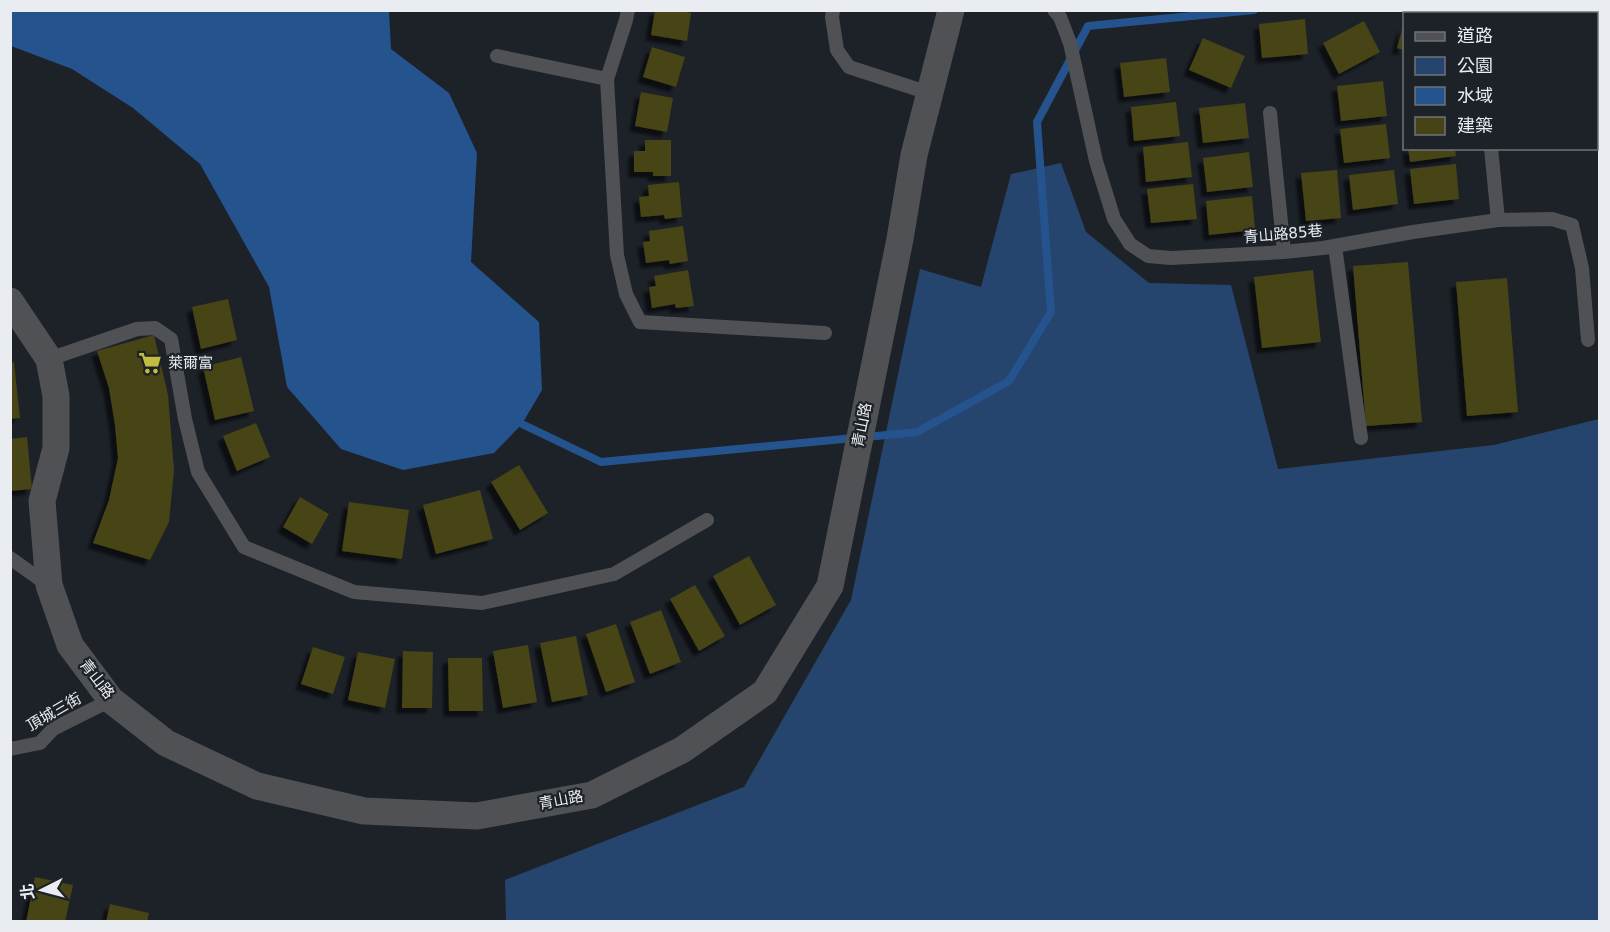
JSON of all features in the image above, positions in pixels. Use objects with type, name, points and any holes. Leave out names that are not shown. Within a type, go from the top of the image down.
[{"type":"street","name":"青山路","points":[[10,301],[49,359],[56,396],[56,448],[42,501],[49,585],[70,645],[111,700],[166,743],[257,786],[364,811],[477,816],[592,795],[682,750],[765,692],[830,586],[900,239],[914,155],[951,10]]},
{"type":"lane","points":[[628,10],[607,79],[616,255],[626,294],[640,322],[825,333]]},
{"type":"lane","points":[[833,10],[837,50],[849,67],[929,93]]},
{"type":"lane","name":"青山路85巷","points":[[1054,10],[1060,17],[1070,43],[1096,161],[1114,219],[1130,244],[1148,255],[1171,258],[1284,252],[1498,220],[1552,219],[1572,225],[1582,268],[1588,340]]},
{"type":"lane","points":[[497,56],[607,79]]},
{"type":"lane","points":[[1270,113],[1284,252]]},
{"type":"lane","points":[[1491,150],[1498,220]]},
{"type":"lane","points":[[1335,246],[1361,438]]},
{"type":"lane","points":[[49,359],[137,329],[156,328],[171,339],[185,419],[198,472],[244,547],[354,592],[483,603],[614,574],[707,520]]},
{"type":"lane","points":[[10,558],[49,585]]},
{"type":"lane","name":"頂城三街","points":[[10,749],[40,743],[52,729],[111,700]]},
{"type":"green space","points":[[1061,163],[1086,232],[1149,283],[1231,285],[1278,469],[1494,445],[1599,419],[1599,921],[506,921],[505,880],[744,787],[851,600],[920,269],[981,287],[1011,174]]},
{"type":"water","points":[[10,11],[389,11],[391,49],[449,93],[477,153],[471,262],[539,322],[542,390],[522,424],[494,453],[403,470],[341,449],[287,387],[269,287],[200,164],[133,108],[72,69],[11,46]]},
{"type":"building","points":[[655,10],[679,10],[691,13],[687,41],[651,35]]},
{"type":"building","points":[[1305,19],[1308,54],[1262,58],[1259,24]]},
{"type":"building","points":[[1364,21],[1380,52],[1339,74],[1323,43]]},
{"type":"building","points":[[1403,27],[1403,50],[1397,48]]},
{"type":"building","points":[[1203,38],[1245,56],[1231,88],[1189,70]]},
{"type":"building","points":[[652,47],[685,57],[676,87],[643,77]]},
{"type":"building","points":[[1166,58],[1170,92],[1124,97],[1120,63]]},
{"type":"building","points":[[1383,81],[1387,116],[1341,121],[1337,86]]},
{"type":"building","points":[[641,92],[673,98],[667,132],[635,126]]},
{"type":"building","points":[[1176,102],[1180,136],[1134,141],[1131,107]]},
{"type":"building","points":[[1245,103],[1249,138],[1203,143],[1199,108]]},
{"type":"building","points":[[1386,124],[1390,158],[1344,163],[1340,129]]},
{"type":"building","points":[[645,140],[671,140],[671,176],[653,176],[653,172],[634,172],[634,151],[645,151]]},
{"type":"building","points":[[1188,142],[1192,177],[1146,182],[1143,147]]},
{"type":"building","points":[[1408,150],[1455,150],[1456,156],[1410,162]]},
{"type":"building","points":[[1249,152],[1253,187],[1207,192],[1203,158]]},
{"type":"building","points":[[1456,164],[1459,199],[1414,204],[1410,169]]},
{"type":"building","points":[[1337,170],[1341,218],[1306,221],[1301,173]]},
{"type":"building","points":[[1394,170],[1398,204],[1353,210],[1349,175]]},
{"type":"building","points":[[679,182],[682,217],[665,219],[664,215],[641,217],[639,197],[649,196],[648,185]]},
{"type":"building","points":[[1193,184],[1197,219],[1151,223],[1147,189]]},
{"type":"building","points":[[1252,196],[1255,230],[1209,235],[1206,201]]},
{"type":"building","points":[[683,226],[688,261],[670,264],[669,260],[646,263],[643,242],[650,241],[649,231]]},
{"type":"building","points":[[1408,262],[1422,422],[1366,426],[1353,266]]},
{"type":"building","points":[[688,270],[694,306],[676,308],[675,304],[652,308],[649,287],[656,286],[654,276]]},
{"type":"building","points":[[1313,270],[1321,342],[1262,348],[1254,277]]},
{"type":"building","points":[[1507,278],[1518,412],[1467,416],[1456,282]]},
{"type":"building","points":[[228,299],[237,340],[201,349],[192,307]]},
{"type":"building","points":[[154,335],[168,395],[174,470],[169,522],[150,560],[93,543],[109,500],[118,458],[109,388],[97,351]]},
{"type":"building","points":[[241,357],[254,411],[215,420],[203,367]]},
{"type":"building","points":[[14,362],[20,418],[10,419],[10,363]]},
{"type":"building","points":[[256,423],[270,457],[237,471],[223,436]]},
{"type":"building","points":[[27,437],[32,489],[10,491],[10,439]]},
{"type":"building","points":[[519,465],[548,513],[520,530],[491,482]]},
{"type":"building","points":[[480,490],[493,539],[436,554],[423,505]]},
{"type":"building","points":[[300,497],[329,514],[312,544],[283,527]]},
{"type":"building","points":[[349,502],[409,510],[402,559],[342,551]]},
{"type":"building","points":[[749,556],[776,605],[740,625],[713,576]]},
{"type":"building","points":[[695,585],[725,636],[699,651],[670,599]]},
{"type":"building","points":[[661,610],[681,662],[650,674],[630,622]]},
{"type":"building","points":[[616,624],[635,682],[606,692],[586,634]]},
{"type":"building","points":[[576,636],[588,695],[552,702],[540,643]]},
{"type":"building","points":[[528,645],[537,702],[503,708],[493,651]]},
{"type":"building","points":[[313,647],[345,657],[333,694],[301,684]]},
{"type":"building","points":[[403,651],[433,652],[432,708],[402,708]]},
{"type":"building","points":[[358,652],[395,659],[385,708],[348,700]]},
{"type":"building","points":[[448,658],[482,658],[483,711],[449,711]]},
{"type":"building","points":[[35,877],[73,885],[65,922],[26,922]]},
{"type":"building","points":[[110,904],[149,913],[147,922],[106,922]]},
{"type":"waterway","points":[[866,437],[917,432],[1009,381],[1051,312],[1037,122],[1088,26],[1254,10]]},
{"type":"waterway","points":[[522,424],[601,462],[854,438]]},
{"type":"place","name":"萊爾富","points":[[150,363]]}]
